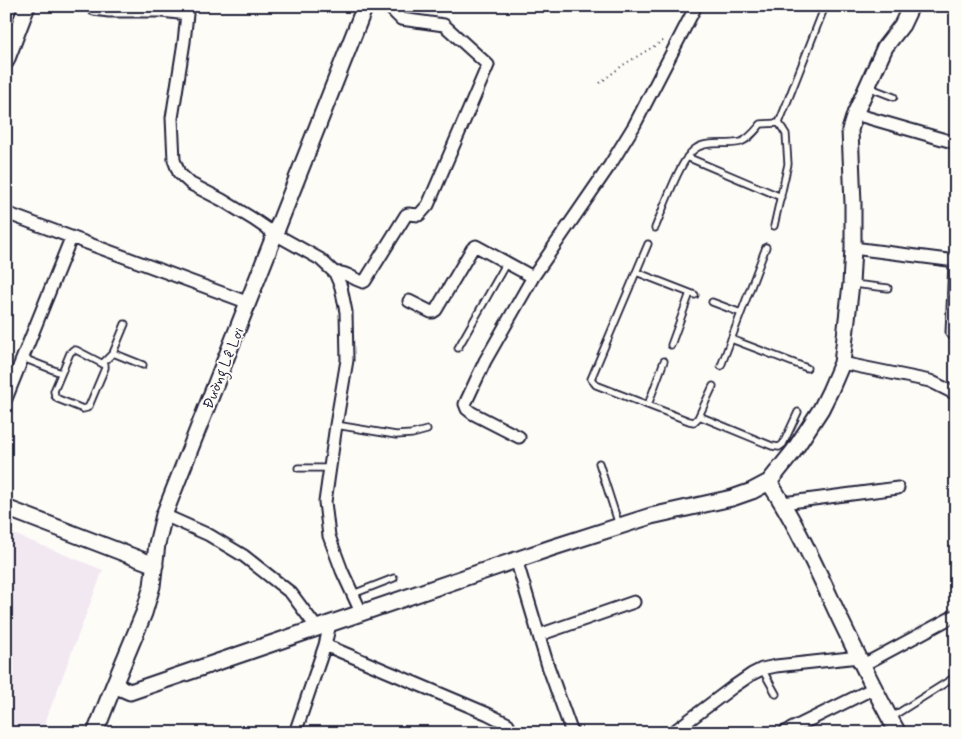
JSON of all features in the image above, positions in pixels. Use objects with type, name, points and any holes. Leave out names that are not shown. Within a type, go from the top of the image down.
[{"type":"street","points":[[6,61],[27,6]]},
{"type":"street","points":[[94,6],[94,9],[108,11],[162,11],[187,14],[172,118],[174,160],[179,173],[191,184],[222,200],[275,234],[320,259],[335,273],[342,286],[346,312],[347,360],[325,502],[329,536],[342,571],[361,612]]},
{"type":"street","name":"Đường Lê Lợi","points":[[95,733],[144,613],[152,586],[157,544],[164,515],[365,6]]},
{"type":"street","points":[[335,273],[342,272],[363,282],[406,215],[418,216],[428,205],[488,65],[444,25],[401,19],[388,6]]},
{"type":"street","points":[[519,437],[472,413],[465,404],[485,361],[533,277],[610,165],[634,126],[696,6]]},
{"type":"street","points":[[114,685],[130,692],[516,559],[620,525],[732,498],[752,491],[769,482],[821,409],[842,363],[853,248],[850,130],[855,114],[885,48],[902,25],[911,6]]},
{"type":"street","points":[[855,114],[956,143]]},
{"type":"street","points":[[6,213],[249,303]]},
{"type":"street","points":[[6,399],[71,238]]},
{"type":"street","points":[[409,302],[431,312],[436,310],[472,249],[476,246],[533,277]]},
{"type":"street","points":[[853,248],[955,261],[952,333]]},
{"type":"street","points":[[842,363],[930,381],[956,394]]},
{"type":"street","points":[[769,482],[783,503],[898,733]]},
{"type":"street","points":[[783,503],[898,488]]},
{"type":"street","points":[[6,508],[155,566]]},
{"type":"street","points":[[164,515],[208,535],[244,556],[284,586],[324,626],[325,644],[295,733]]},
{"type":"street","points":[[516,559],[548,666],[572,733]]},
{"type":"street","points":[[539,635],[634,602]]},
{"type":"street","points":[[672,733],[733,687],[762,669],[776,666],[861,661],[956,615]]},
{"type":"street","points":[[325,644],[508,724],[503,733]]},
{"type":"street","points":[[783,733],[874,688]]},
{"type":"lane","points":[[774,226],[788,164],[786,134],[780,123],[825,6]]},
{"type":"lane","points":[[868,87],[894,97]]},
{"type":"lane","points":[[655,228],[680,169],[687,157],[696,148],[714,144],[740,142],[749,138],[761,124],[780,123]]},
{"type":"lane","points":[[687,157],[781,196]]},
{"type":"lane","points":[[648,244],[591,379],[596,385],[694,422],[699,416],[713,386]]},
{"type":"lane","points":[[720,366],[766,246]]},
{"type":"lane","points":[[458,348],[506,262]]},
{"type":"lane","points":[[636,272],[693,294],[671,346]]},
{"type":"lane","points":[[851,284],[888,288]]},
{"type":"lane","points":[[712,302],[741,313]]},
{"type":"lane","points":[[103,363],[113,353],[125,324]]},
{"type":"lane","points":[[731,339],[807,368]]},
{"type":"lane","points":[[73,350],[105,365],[89,406],[86,408],[58,399],[55,396],[54,390],[61,374],[73,350]]},
{"type":"lane","points":[[113,353],[143,365]]},
{"type":"lane","points":[[23,358],[61,374]]},
{"type":"lane","points":[[648,405],[664,361]]},
{"type":"lane","points":[[699,416],[772,446],[779,447],[783,444],[798,412]]},
{"type":"lane","points":[[336,425],[396,435],[412,434],[427,430]]},
{"type":"lane","points":[[598,463],[620,525]]},
{"type":"lane","points":[[298,468],[330,468]]},
{"type":"lane","points":[[353,594],[394,578]]},
{"type":"lane","points":[[762,669],[776,694]]},
{"type":"lane","points":[[890,718],[956,677]]},
{"type":"path","points":[[600,83],[665,39],[683,34]]},
{"type":"shaded area","points":[[6,531],[103,570],[41,733],[6,733]]}]
